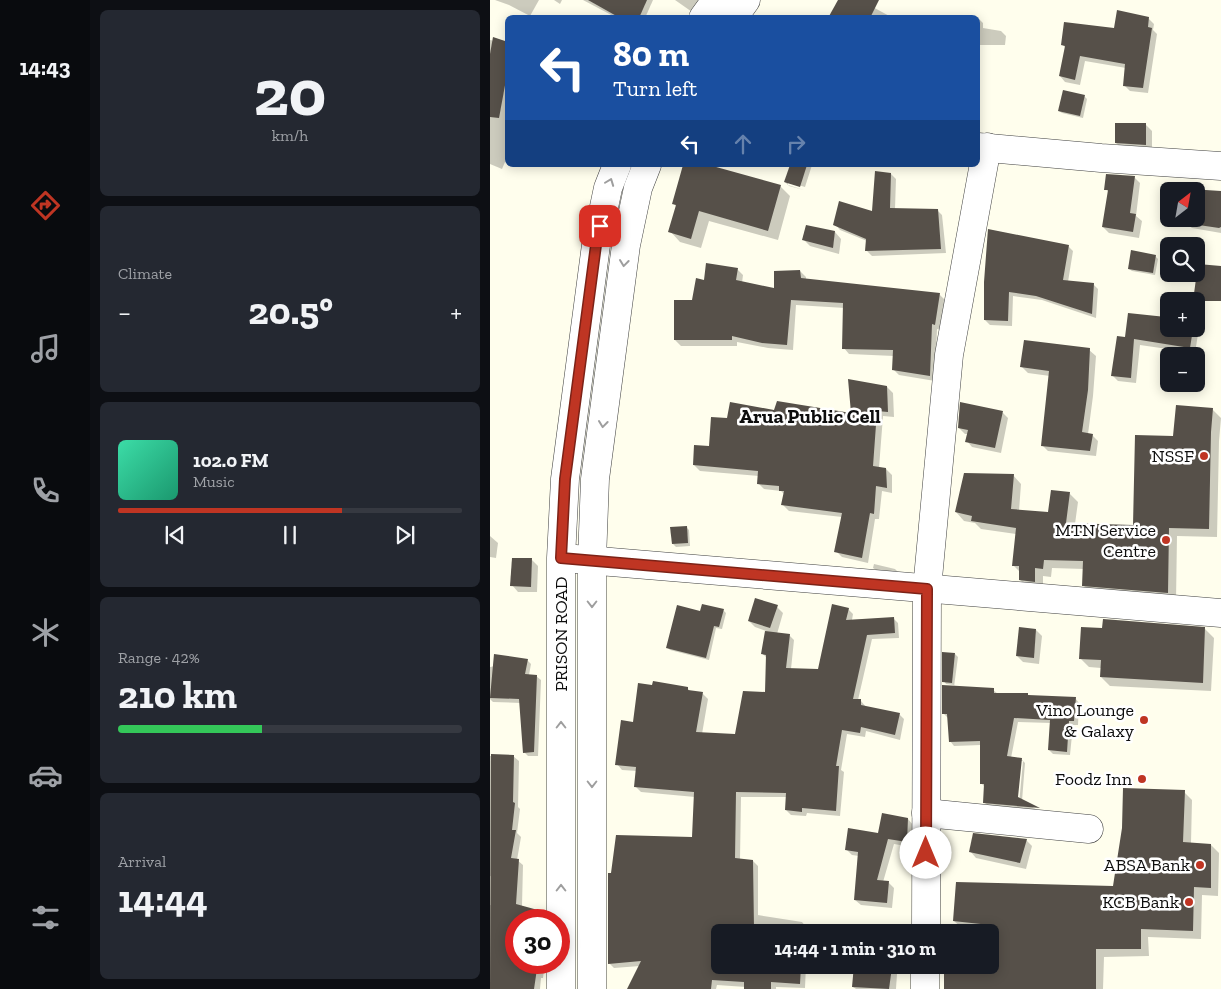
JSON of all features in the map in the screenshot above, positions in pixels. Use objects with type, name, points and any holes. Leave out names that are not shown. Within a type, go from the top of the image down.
[{"type":"street","points":[[704,15],[716,0]]},
{"type":"street","points":[[735,15],[746,0]]},
{"type":"street","points":[[980,160],[982,147],[1101,158],[1221,166]]},
{"type":"street","name":"PRISON ROAD","points":[[561,989],[561,558],[565,479],[596,245],[608,188],[616,167]]},
{"type":"street","name":"PRISON ROAD","points":[[592,989],[592,560],[595,479],[625,255],[638,188],[646,167]]},
{"type":"street","points":[[926,924],[927,589],[949,355],[979,167]]},
{"type":"street","points":[[561,558],[1221,614]]},
{"type":"street","points":[[926,813],[1089,829]]},
{"type":"street","points":[[926,974],[926,989]]},
{"type":"building","points":[[588,0],[647,0],[640,15],[615,15]]},
{"type":"building","points":[[838,0],[879,0],[872,15],[830,15]]},
{"type":"building","points":[[1117,10],[1149,17],[1148,27],[1152,28],[1143,88],[1123,86],[1125,64],[1080,56],[1075,80],[1059,76],[1065,46],[1061,45],[1064,22],[1114,28]]},
{"type":"building","points":[[493,37],[505,41],[505,85],[499,118],[490,117],[490,54]]},
{"type":"building","points":[[1063,90],[1085,95],[1080,116],[1058,111]]},
{"type":"building","points":[[1115,123],[1146,123],[1146,145],[1115,143]]},
{"type":"building","points":[[682,167],[716,167],[781,185],[768,231],[699,211],[691,239],[668,232],[676,205],[672,204]]},
{"type":"building","points":[[789,167],[806,167],[800,187],[784,182]]},
{"type":"building","points":[[875,171],[891,173],[890,208],[938,209],[941,249],[865,251],[866,239],[833,225],[839,201],[872,211]]},
{"type":"building","points":[[1106,174],[1135,176],[1130,213],[1136,214],[1133,232],[1102,227],[1108,190],[1104,190]]},
{"type":"building","points":[[1205,190],[1221,191],[1221,227],[1205,226]]},
{"type":"building","points":[[806,225],[835,231],[833,248],[802,240]]},
{"type":"building","points":[[988,229],[1069,245],[1063,280],[1094,283],[1092,314],[1036,296],[1009,292],[1008,321],[984,320],[984,282]]},
{"type":"building","points":[[1131,250],[1156,255],[1153,273],[1128,269]]},
{"type":"building","points":[[706,263],[738,268],[736,280],[774,288],[774,271],[800,270],[801,278],[940,293],[935,325],[932,324],[930,376],[892,370],[893,350],[842,349],[843,303],[791,300],[787,345],[762,343],[732,336],[732,340],[674,340],[674,300],[692,300],[696,278],[704,280]]},
{"type":"building","points":[[1205,265],[1221,266],[1221,301],[1205,301],[1205,292],[1194,292],[1196,282],[1205,282]]},
{"type":"building","points":[[1128,313],[1160,316],[1160,337],[1192,337],[1190,347],[1134,339],[1131,378],[1111,376],[1117,336],[1125,337]]},
{"type":"building","points":[[1024,340],[1090,348],[1088,390],[1082,432],[1093,434],[1090,451],[1041,446],[1049,371],[1020,367]]},
{"type":"building","points":[[848,379],[887,386],[888,412],[877,411],[873,466],[886,468],[887,488],[876,486],[874,514],[870,513],[862,558],[834,552],[842,513],[781,505],[784,491],[779,491],[779,486],[757,484],[758,471],[693,465],[694,445],[709,446],[711,417],[727,418],[730,402],[774,410],[777,401],[851,413]]},
{"type":"building","points":[[960,402],[1003,411],[995,448],[965,442],[968,430],[958,428]]},
{"type":"building","points":[[1176,405],[1213,408],[1209,529],[1169,528],[1168,593],[1082,586],[1083,561],[1044,560],[1043,569],[1035,568],[1035,582],[1019,580],[1019,566],[1012,566],[1016,528],[971,521],[972,516],[955,512],[964,473],[1014,474],[1011,509],[1048,512],[1051,490],[1070,492],[1066,523],[1133,525],[1135,435],[1173,436]]},
{"type":"building","points":[[687,526],[688,543],[672,544],[670,527]]},
{"type":"building","points":[[512,558],[532,558],[531,587],[510,586]]},
{"type":"building","points":[[755,598],[778,605],[770,628],[748,621]]},
{"type":"building","points":[[702,604],[724,609],[719,627],[714,626],[706,658],[666,648],[677,605],[700,611]]},
{"type":"building","points":[[832,604],[849,608],[846,620],[894,617],[895,633],[867,635],[853,699],[861,699],[861,705],[900,713],[895,735],[861,727],[860,733],[842,730],[836,766],[839,766],[836,811],[802,808],[802,812],[785,810],[786,793],[736,792],[735,858],[753,860],[754,924],[711,924],[711,974],[801,974],[800,984],[771,982],[771,989],[744,989],[744,982],[712,980],[711,989],[627,989],[641,961],[608,964],[608,873],[611,873],[616,835],[692,837],[694,792],[634,787],[636,767],[615,765],[621,720],[633,722],[638,683],[652,685],[653,681],[688,687],[688,690],[703,692],[696,732],[735,734],[743,691],[765,692],[766,655],[761,654],[765,631],[790,634],[786,668],[818,669]]},
{"type":"building","points":[[1103,619],[1205,627],[1203,683],[1100,677],[1101,660],[1079,659],[1081,627],[1102,628]]},
{"type":"building","points":[[1019,627],[1036,629],[1034,658],[1016,656]]},
{"type":"building","points":[[942,652],[955,653],[952,683],[942,682]]},
{"type":"building","points":[[494,654],[528,659],[525,674],[537,675],[534,752],[523,753],[519,699],[490,698]]},
{"type":"building","points":[[942,685],[994,688],[994,693],[1028,693],[1028,695],[1076,697],[1074,721],[1069,721],[1067,752],[1048,750],[1050,720],[1014,718],[1007,756],[1022,758],[1018,797],[1040,808],[983,803],[984,784],[980,784],[980,741],[949,742],[947,714],[942,714]]},
{"type":"building","points":[[491,754],[514,755],[513,802],[515,803],[512,830],[516,830],[511,858],[519,859],[516,904],[534,909],[505,909],[505,974],[536,974],[534,989],[490,989]]},
{"type":"building","points":[[1123,788],[1185,790],[1183,842],[1211,844],[1211,888],[1194,887],[1193,931],[1141,929],[1141,949],[1096,949],[1096,989],[944,989],[944,974],[999,974],[999,924],[953,921],[956,882],[1113,886],[1122,828]]},
{"type":"building","points":[[882,813],[908,818],[907,842],[888,839],[877,880],[889,881],[887,903],[854,900],[858,852],[845,850],[848,828],[878,833]]},
{"type":"building","points":[[973,833],[1027,839],[1020,863],[969,852]]},
{"type":"building","points":[[853,974],[891,974],[889,989],[852,987]]},
{"type":"place","name":"NSSF","points":[[1204,456]]},
{"type":"place","name":"MTN Service Centre","points":[[1166,540]]},
{"type":"place","name":"Vino Lounge & Galaxy","points":[[1144,720]]},
{"type":"place","name":"Foodz Inn","points":[[1142,779]]},
{"type":"place","name":"ABSA Bank","points":[[1200,865]]},
{"type":"place","name":"KCB Bank","points":[[1189,902]]},
{"type":"district","name":"Arua Public Cell","points":[[810,416]]},
{"type":"route","points":[[600,226],[565,479],[561,558],[927,589],[926,853]]}]
